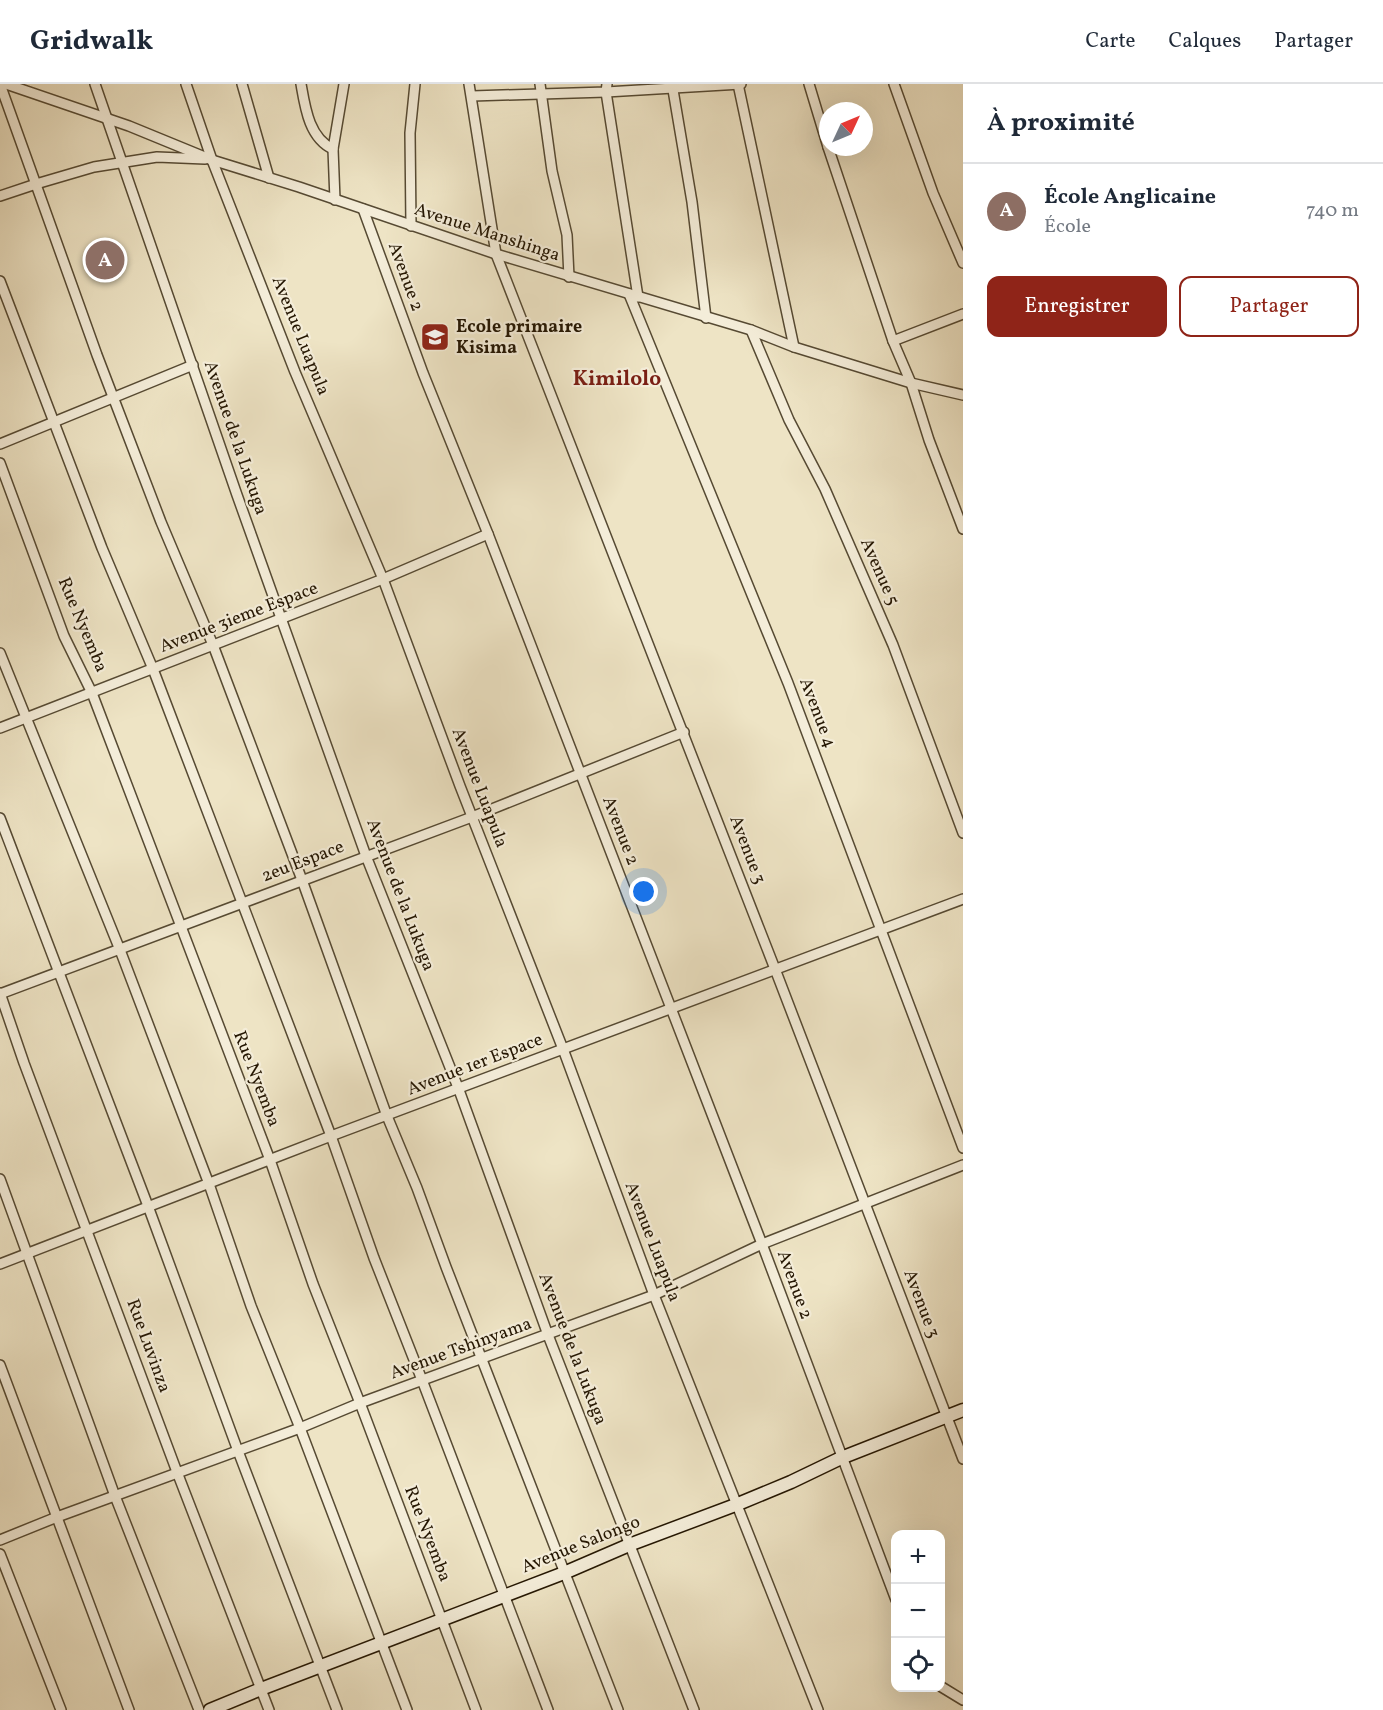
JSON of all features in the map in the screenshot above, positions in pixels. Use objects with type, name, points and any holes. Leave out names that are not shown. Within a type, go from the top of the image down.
[{"type":"street","points":[[0,84],[113,397],[161,522],[213,645],[302,880],[387,1116],[417,1188],[618,1710]]},
{"type":"street","name":"Avenue Manshinga","points":[[6,84],[107,119],[212,160],[496,254],[751,330],[794,347],[963,395]]},
{"type":"street","name":"Avenue de la Lukuga","points":[[95,84],[281,620],[366,856],[459,1089],[548,1335],[694,1710]]},
{"type":"street","name":"Avenue Luapula","points":[[186,84],[212,160],[295,372],[383,579],[472,817],[563,1049],[654,1295],[818,1710]]},
{"type":"street","points":[[242,84],[270,178]]},
{"type":"street","points":[[301,84],[309,120],[316,135],[324,145],[333,149]]},
{"type":"street","points":[[335,200],[333,149],[344,84]]},
{"type":"street","points":[[411,226],[410,133],[415,84]]},
{"type":"street","name":"Avenue 3","points":[[469,84],[496,254],[684,732],[963,1459]]},
{"type":"street","points":[[472,96],[540,89],[739,84],[794,347]]},
{"type":"street","points":[[808,84],[819,119]]},
{"type":"street","points":[[894,84],[933,193],[963,263]]},
{"type":"street","points":[[672,85],[692,202],[706,318]]},
{"type":"street","name":"Avenue 4","points":[[607,88],[634,295],[788,683],[963,1148]]},
{"type":"street","points":[[540,89],[552,171],[567,235],[569,277]]},
{"type":"street","points":[[831,156],[894,341],[911,382],[929,440],[963,529]]},
{"type":"street","points":[[0,196],[94,167],[157,157],[212,160]]},
{"type":"street","name":"Avenue 2","points":[[363,209],[423,373],[488,534],[762,1244],[891,1587]]},
{"type":"street","points":[[0,281],[102,548],[153,669],[331,1136],[374,1258],[548,1710]]},
{"type":"street","points":[[894,341],[963,314]]},
{"type":"street","name":"Avenue 5","points":[[751,330],[789,420],[825,489],[893,645],[963,833]]},
{"type":"street","points":[[0,444],[193,365]]},
{"type":"street","name":"Rue Nyemba","points":[[0,463],[64,636],[92,693],[270,1160],[313,1284],[476,1710]]},
{"type":"street","name":"Avenue 3ieme Espace","points":[[0,728],[281,620],[488,534]]},
{"type":"street","points":[[0,653],[120,950],[209,1184],[251,1306],[407,1710]]},
{"type":"street","name":"2eu Espace","points":[[0,993],[472,817],[684,732]]},
{"type":"street","points":[[0,818],[337,1710]]},
{"type":"street","name":"Avenue 1er Espace","points":[[0,1264],[331,1136],[963,899]]},
{"type":"street","name":"Rue Luvinza","points":[[0,993],[177,1472],[269,1710]]},
{"type":"street","name":"Avenue Tshinyama","points":[[0,1540],[300,1428],[360,1403],[654,1295],[762,1244],[963,1165]]},
{"type":"street","points":[[0,1179],[115,1496],[199,1710]]},
{"type":"street","points":[[0,1365],[129,1710]]},
{"type":"street","name":"Avenue Salongo","points":[[210,1710],[738,1504],[841,1458],[963,1410]]},
{"type":"street","points":[[0,1554],[61,1710]]},
{"type":"street","points":[[945,1689],[963,1700]]},
{"type":"place","name":"École Anglicaine","points":[[105,260]]},
{"type":"place","name":"Ecole primaire Kisima","points":[[435,337]]},
{"type":"district","name":"Kimilolo","points":[[617,379]]}]
